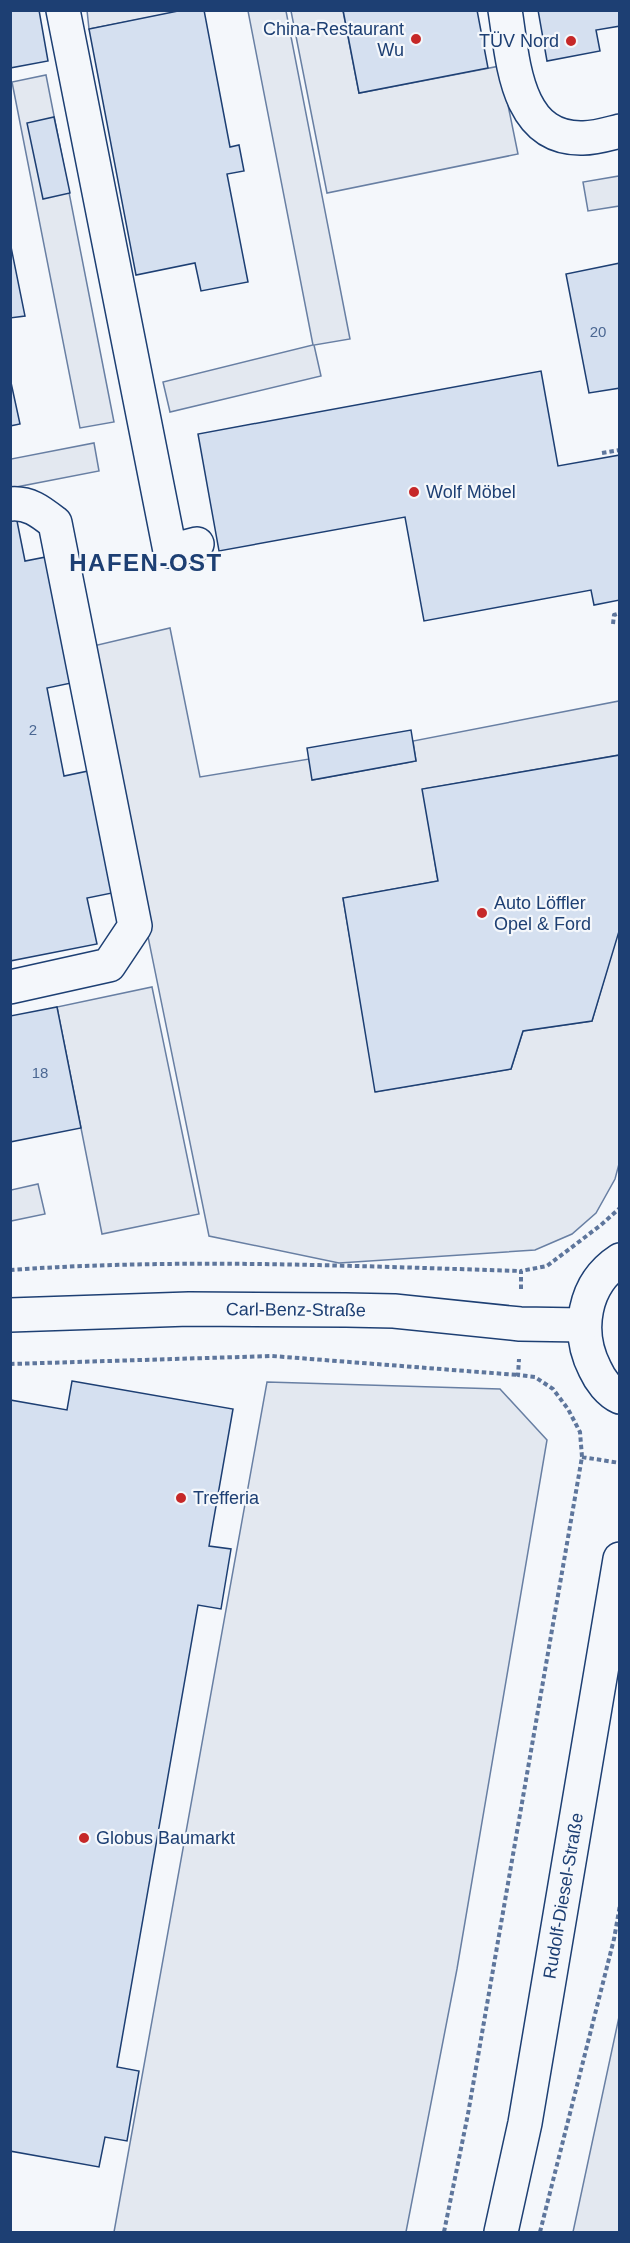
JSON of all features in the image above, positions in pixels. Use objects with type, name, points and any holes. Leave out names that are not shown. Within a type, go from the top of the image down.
[{"type":"street","points":[[63,10],[170,551],[198,544]]},
{"type":"street","points":[[505,10],[518,85],[529,111],[538,121],[554,133],[568,137],[584,138],[620,131]]},
{"type":"street","points":[[10,504],[22,503],[39,511],[55,524],[135,926],[109,965],[10,987]]},
{"type":"street","points":[[620,1260],[609,1268],[588,1300],[583,1325],[586,1353],[599,1377],[620,1397]]},
{"type":"street","name":"Carl-Benz-Straße","points":[[10,1315],[189,1309],[346,1310],[394,1311],[520,1324],[583,1325]]},
{"type":"street","name":"Rudolf-Diesel-Straße","points":[[501,2232],[525,2123],[620,1559]]},
{"type":"path","points":[[602,453],[620,450]]},
{"type":"path","points":[[613,624],[614,615],[620,614]]},
{"type":"path","points":[[10,1270],[90,1265],[266,1264],[521,1270]]},
{"type":"path","points":[[10,1364],[272,1356],[518,1375]]},
{"type":"path","points":[[444,2232],[468,2114],[582,1457],[620,1463]]},
{"type":"path","points":[[540,2232],[614,1939],[620,1905]]},
{"type":"shaded area","points":[[87,10],[183,11],[89,29]]},
{"type":"shaded area","points":[[248,11],[286,11],[350,339],[314,345],[321,376],[170,412],[163,382],[313,345]]},
{"type":"shaded area","points":[[291,11],[343,11],[359,93],[500,66],[518,154],[327,193]]},
{"type":"shaded area","points":[[46,75],[114,422],[80,428],[12,82]]},
{"type":"shaded area","points":[[619,176],[619,206],[588,211],[583,182]]},
{"type":"shaded area","points":[[94,443],[99,471],[11,488],[11,459]]},
{"type":"shaded area","points":[[170,628],[200,777],[309,759],[313,780],[416,761],[413,741],[619,701],[619,755],[423,789],[438,881],[343,898],[376,1092],[511,1069],[523,1031],[592,1021],[619,928],[619,1164],[615,1179],[596,1213],[572,1234],[535,1250],[339,1263],[209,1236],[89,647]]},
{"type":"shaded area","points":[[152,987],[199,1214],[102,1234],[57,1007]]},
{"type":"shaded area","points":[[38,1184],[45,1214],[11,1221],[11,1190]]},
{"type":"shaded area","points":[[267,1382],[500,1389],[547,1440],[457,1969],[406,2232],[114,2232]]},
{"type":"shaded area","points":[[619,2017],[619,2232],[573,2232]]},
{"type":"building","points":[[10,10],[39,10],[48,61],[10,68]]},
{"type":"building","points":[[183,10],[204,10],[230,147],[239,145],[244,171],[227,174],[248,282],[201,291],[195,263],[136,275],[89,29]]},
{"type":"building","name":"China-Restaurant Wu","points":[[343,10],[477,10],[488,68],[359,93]]},
{"type":"building","name":"TÜV Nord","points":[[538,10],[620,10],[620,26],[596,30],[600,51],[547,61]]},
{"type":"building","points":[[54,117],[70,193],[43,199],[27,123]]},
{"type":"building","points":[[10,242],[25,316],[10,318]]},
{"type":"building","points":[[620,263],[620,388],[589,393],[566,274]]},
{"type":"building","name":"Wolf Möbel","points":[[541,371],[558,466],[620,455],[620,600],[594,605],[591,590],[424,621],[405,517],[219,551],[198,434]]},
{"type":"building","points":[[10,378],[20,424],[10,426]]},
{"type":"building","points":[[16,516],[25,561],[51,556],[76,682],[47,688],[64,776],[93,770],[117,892],[87,898],[97,944],[10,961],[10,517]]},
{"type":"building","points":[[411,730],[416,761],[312,780],[307,748]]},
{"type":"building","name":"Auto Löffler Opel & Ford","points":[[620,755],[620,928],[592,1021],[523,1031],[511,1069],[375,1092],[343,898],[438,881],[422,789]]},
{"type":"building","points":[[57,1007],[81,1128],[10,1142],[10,1016]]},
{"type":"building","name":"Globus Baumarkt","points":[[72,1381],[233,1409],[209,1546],[231,1549],[221,1609],[198,1605],[117,2067],[139,2071],[127,2141],[105,2137],[99,2167],[10,2151],[10,1400],[67,1410]]},
{"type":"place","name":"China-Restaurant Wu","points":[[416,39]]},
{"type":"place","name":"TÜV Nord","points":[[571,41]]},
{"type":"place","name":"Wolf Möbel","points":[[414,492]]},
{"type":"place","name":"Auto Löffler Opel & Ford","points":[[482,913]]},
{"type":"place","name":"Trefferia","points":[[181,1498]]},
{"type":"place","name":"Globus Baumarkt","points":[[84,1838]]},
{"type":"district","name":"HAFEN-OST","points":[[146,562]]}]
